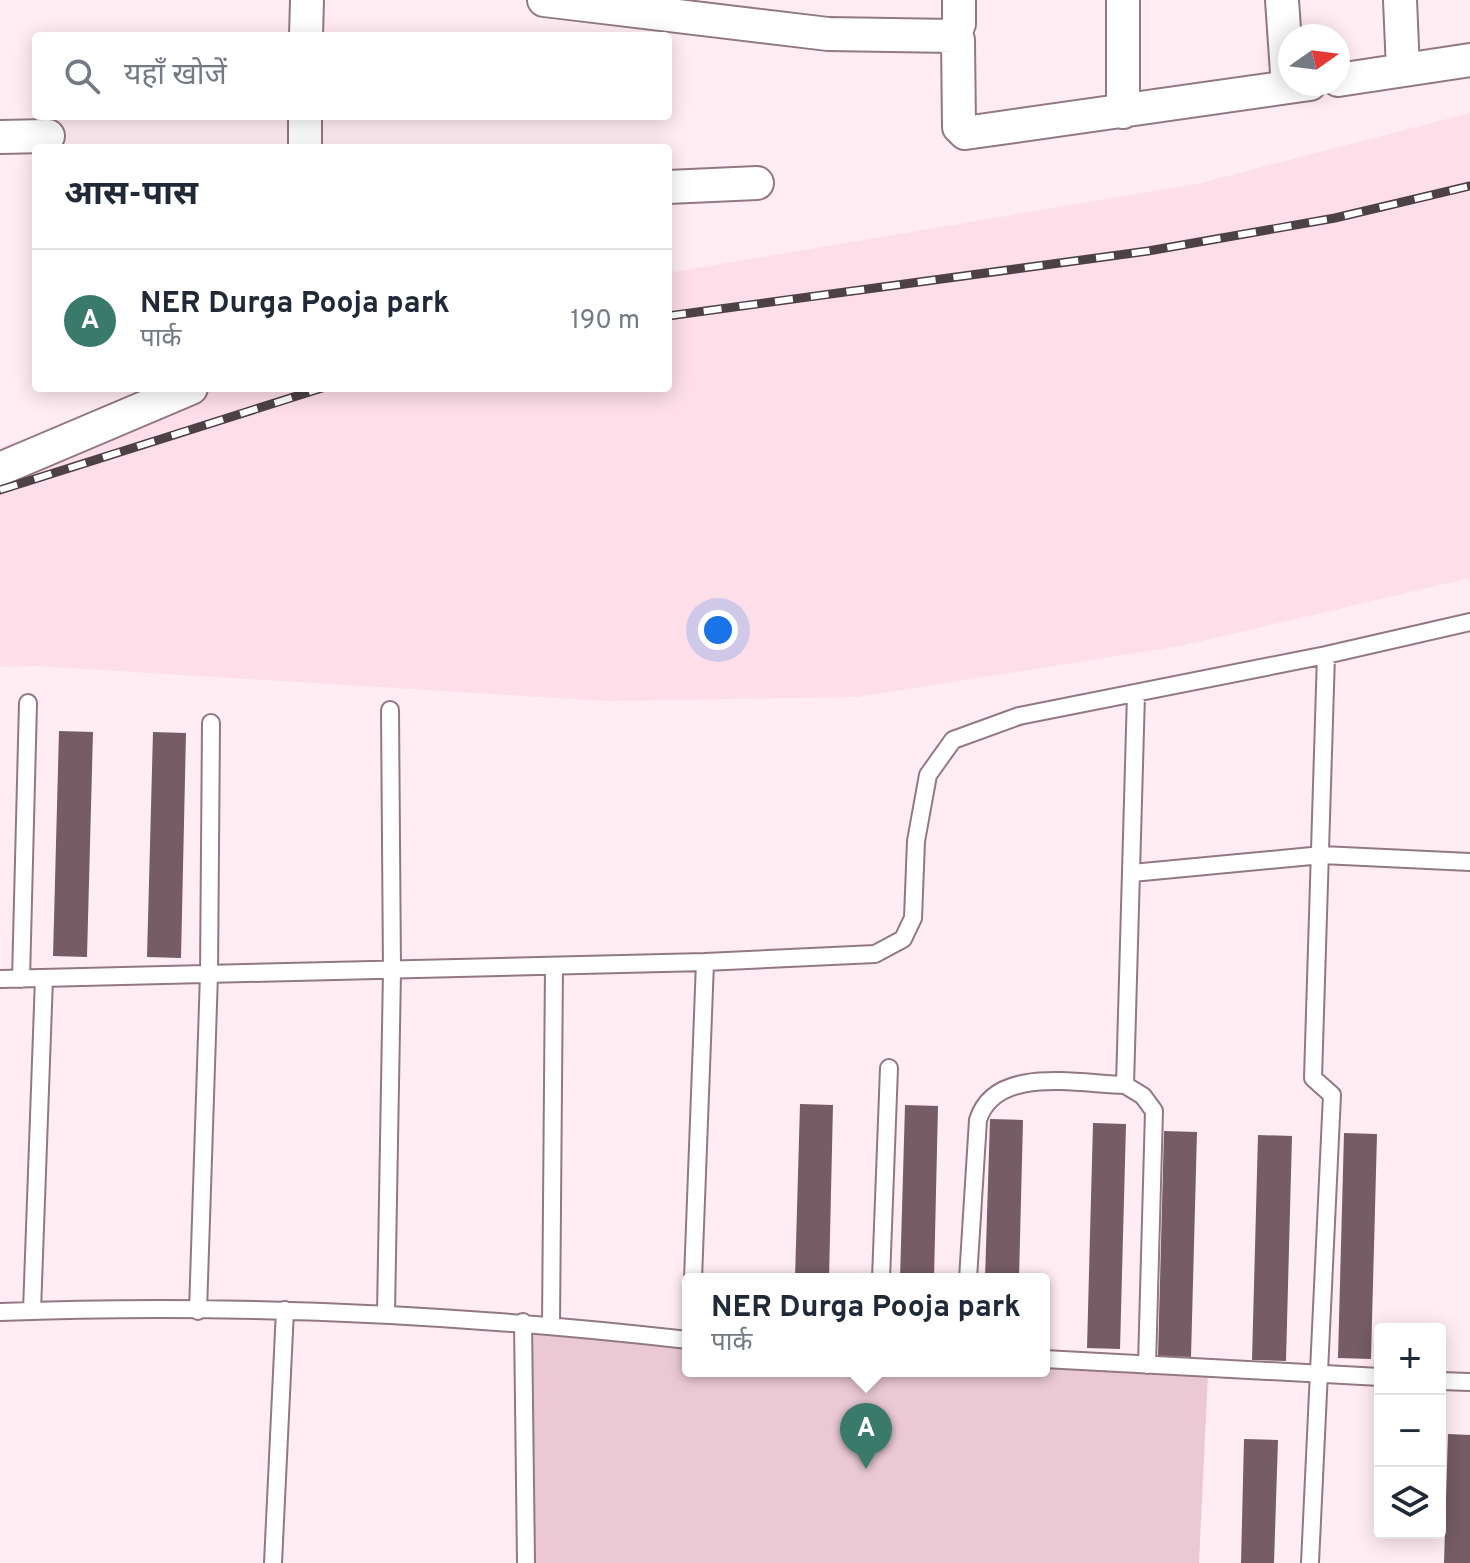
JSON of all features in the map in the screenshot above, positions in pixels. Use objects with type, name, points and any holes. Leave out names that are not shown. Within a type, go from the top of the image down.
[{"type":"street","points":[[306,32],[307,0]]},
{"type":"street","points":[[544,0],[828,34],[953,36],[958,40],[959,127],[965,133],[1278,89]]},
{"type":"street","points":[[953,36],[959,24],[959,0]]},
{"type":"street","points":[[1123,0],[1123,112]]},
{"type":"street","points":[[1282,0],[1287,24]]},
{"type":"street","points":[[1400,0],[1403,70]]},
{"type":"street","points":[[1350,78],[1470,60]]},
{"type":"street","points":[[305,120],[305,144]]},
{"type":"street","points":[[0,137],[48,136]]},
{"type":"street","points":[[672,187],[757,183]]},
{"type":"street","points":[[0,469],[182,392]]},
{"type":"lane","points":[[0,979],[392,971],[875,954],[903,939],[913,918],[916,841],[928,775],[953,740],[1019,716],[1326,655],[1470,622]]},
{"type":"lane","points":[[1310,1563],[1332,1095],[1313,1078],[1326,655]]},
{"type":"lane","points":[[1125,1085],[1136,694]]},
{"type":"lane","points":[[21,979],[28,703]]},
{"type":"lane","points":[[386,1313],[392,971],[390,710]]},
{"type":"lane","points":[[198,1311],[209,974],[211,723]]},
{"type":"lane","points":[[1132,873],[1322,855],[1470,862]]},
{"type":"lane","points":[[693,1273],[705,962]]},
{"type":"lane","points":[[551,1325],[554,966]]},
{"type":"lane","points":[[32,1311],[44,978]]},
{"type":"lane","points":[[881,1273],[889,1068]]},
{"type":"lane","points":[[968,1273],[978,1120],[983,1103],[996,1091],[1015,1083],[1125,1085],[1143,1096],[1154,1111],[1147,1365]]},
{"type":"lane","points":[[0,1312],[285,1310],[386,1313],[523,1322],[682,1339]]},
{"type":"lane","points":[[273,1563],[285,1310]]},
{"type":"lane","points":[[523,1322],[526,1563]]},
{"type":"lane","points":[[1050,1359],[1374,1377]]},
{"type":"lane","points":[[1446,1381],[1470,1382]]},
{"type":"shaded area","points":[[1470,113],[1470,578],[1180,646],[857,697],[607,701],[37,666],[0,667],[0,447],[172,392],[672,392],[672,272],[1201,183]]},
{"type":"shaded area","points":[[529,1322],[682,1339],[682,1377],[1050,1377],[1050,1364],[1208,1375],[1199,1563],[528,1563]]},
{"type":"building","points":[[59,731],[93,732],[87,957],[53,956]]},
{"type":"building","points":[[153,732],[186,733],[181,958],[147,957]]},
{"type":"building","points":[[800,1104],[833,1105],[829,1273],[795,1273]]},
{"type":"building","points":[[905,1105],[938,1106],[934,1273],[900,1273]]},
{"type":"building","points":[[990,1119],[1023,1120],[1019,1273],[985,1273]]},
{"type":"building","points":[[1093,1123],[1126,1124],[1120,1349],[1087,1348]]},
{"type":"building","points":[[1164,1131],[1197,1132],[1191,1357],[1158,1356]]},
{"type":"building","points":[[1344,1133],[1377,1134],[1371,1359],[1338,1358]]},
{"type":"building","points":[[1258,1135],[1292,1136],[1286,1361],[1252,1360]]},
{"type":"building","points":[[1448,1434],[1470,1435],[1470,1563],[1444,1563]]},
{"type":"building","points":[[1244,1439],[1278,1440],[1274,1563],[1241,1563]]},
{"type":"railway","points":[[672,315],[1148,251],[1335,218],[1470,186]]},
{"type":"railway","points":[[0,490],[309,392]]},
{"type":"place","name":"NER Durga Pooja park","points":[[866,1469]]}]
